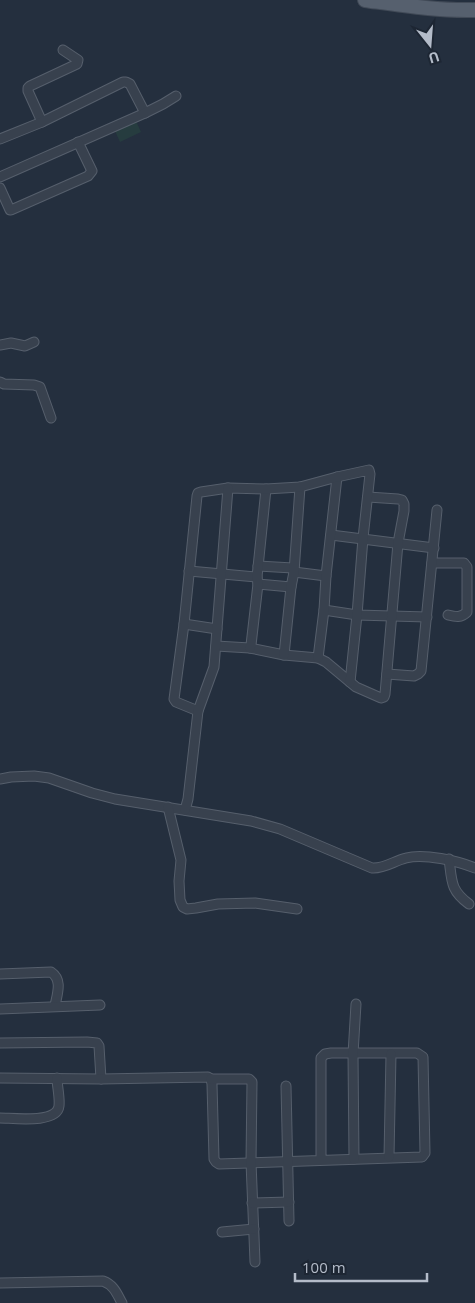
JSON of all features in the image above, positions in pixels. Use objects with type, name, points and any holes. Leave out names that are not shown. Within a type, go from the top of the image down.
[{"type":"main road","points":[[365,0],[398,2],[452,10],[475,10]]},
{"type":"street","points":[[42,122],[28,92],[28,88],[77,64],[78,60],[63,50]]},
{"type":"street","points":[[0,139],[42,122],[123,82],[130,84],[145,113]]},
{"type":"street","points":[[0,177],[145,113],[176,96]]},
{"type":"street","points":[[0,188],[10,210],[13,210],[88,176],[92,171],[78,142]]},
{"type":"street","points":[[0,344],[11,343],[25,346],[34,342]]},
{"type":"street","points":[[0,382],[4,384],[34,384],[40,387],[51,418]]},
{"type":"street","points":[[197,714],[174,699],[198,494],[228,488],[266,489],[300,487],[369,470],[368,497],[362,538],[358,615],[350,682]]},
{"type":"street","points":[[318,658],[337,477]]},
{"type":"street","points":[[284,655],[290,588],[294,570],[300,487]]},
{"type":"street","points":[[185,810],[188,799],[197,714],[214,668],[228,488]]},
{"type":"street","points":[[250,648],[266,489]]},
{"type":"street","points":[[216,646],[250,648],[284,655],[318,658],[326,662],[356,687],[383,697],[387,674],[398,543],[404,511],[403,502],[398,499],[368,497]]},
{"type":"street","points":[[387,674],[414,676],[421,671],[438,510]]},
{"type":"street","points":[[330,535],[434,548]]},
{"type":"street","points":[[432,563],[464,564],[467,567],[466,612],[463,616],[448,616]]},
{"type":"street","points":[[258,566],[326,576]]},
{"type":"street","points":[[189,571],[222,574],[290,588]]},
{"type":"street","points":[[324,610],[358,615],[427,617]]},
{"type":"street","points":[[184,624],[217,629]]},
{"type":"street","points":[[0,778],[11,776],[49,778],[115,799],[251,821],[280,829],[372,868],[378,869],[414,856],[449,860],[475,868]]},
{"type":"street","points":[[168,807],[181,860],[179,880],[180,900],[183,907],[187,909],[218,904],[255,903],[297,908]]},
{"type":"street","points":[[449,860],[453,887],[456,893],[469,904]]},
{"type":"street","points":[[0,974],[51,972],[59,983],[56,1006]]},
{"type":"street","points":[[354,1159],[353,1054],[356,1004]]},
{"type":"street","points":[[0,1009],[100,1005]]},
{"type":"street","points":[[0,1043],[97,1043],[99,1046],[101,1079]]},
{"type":"street","points":[[211,1079],[214,1159],[219,1164],[250,1162],[288,1162],[422,1156],[425,1153],[423,1057],[417,1053],[331,1053],[325,1054],[321,1058],[321,1160]]},
{"type":"street","points":[[389,1157],[390,1054]]},
{"type":"street","points":[[0,1078],[249,1078],[252,1082],[250,1162],[255,1262]]},
{"type":"street","points":[[0,1118],[46,1118],[54,1114],[59,1107],[57,1078]]},
{"type":"street","points":[[286,1086],[289,1221]]},
{"type":"street","points":[[252,1203],[289,1202]]},
{"type":"street","points":[[222,1232],[254,1229]]},
{"type":"street","points":[[0,1283],[103,1282],[113,1287],[122,1303]]},
{"type":"green space","points":[[136,121],[141,132],[120,142],[115,131]]}]
